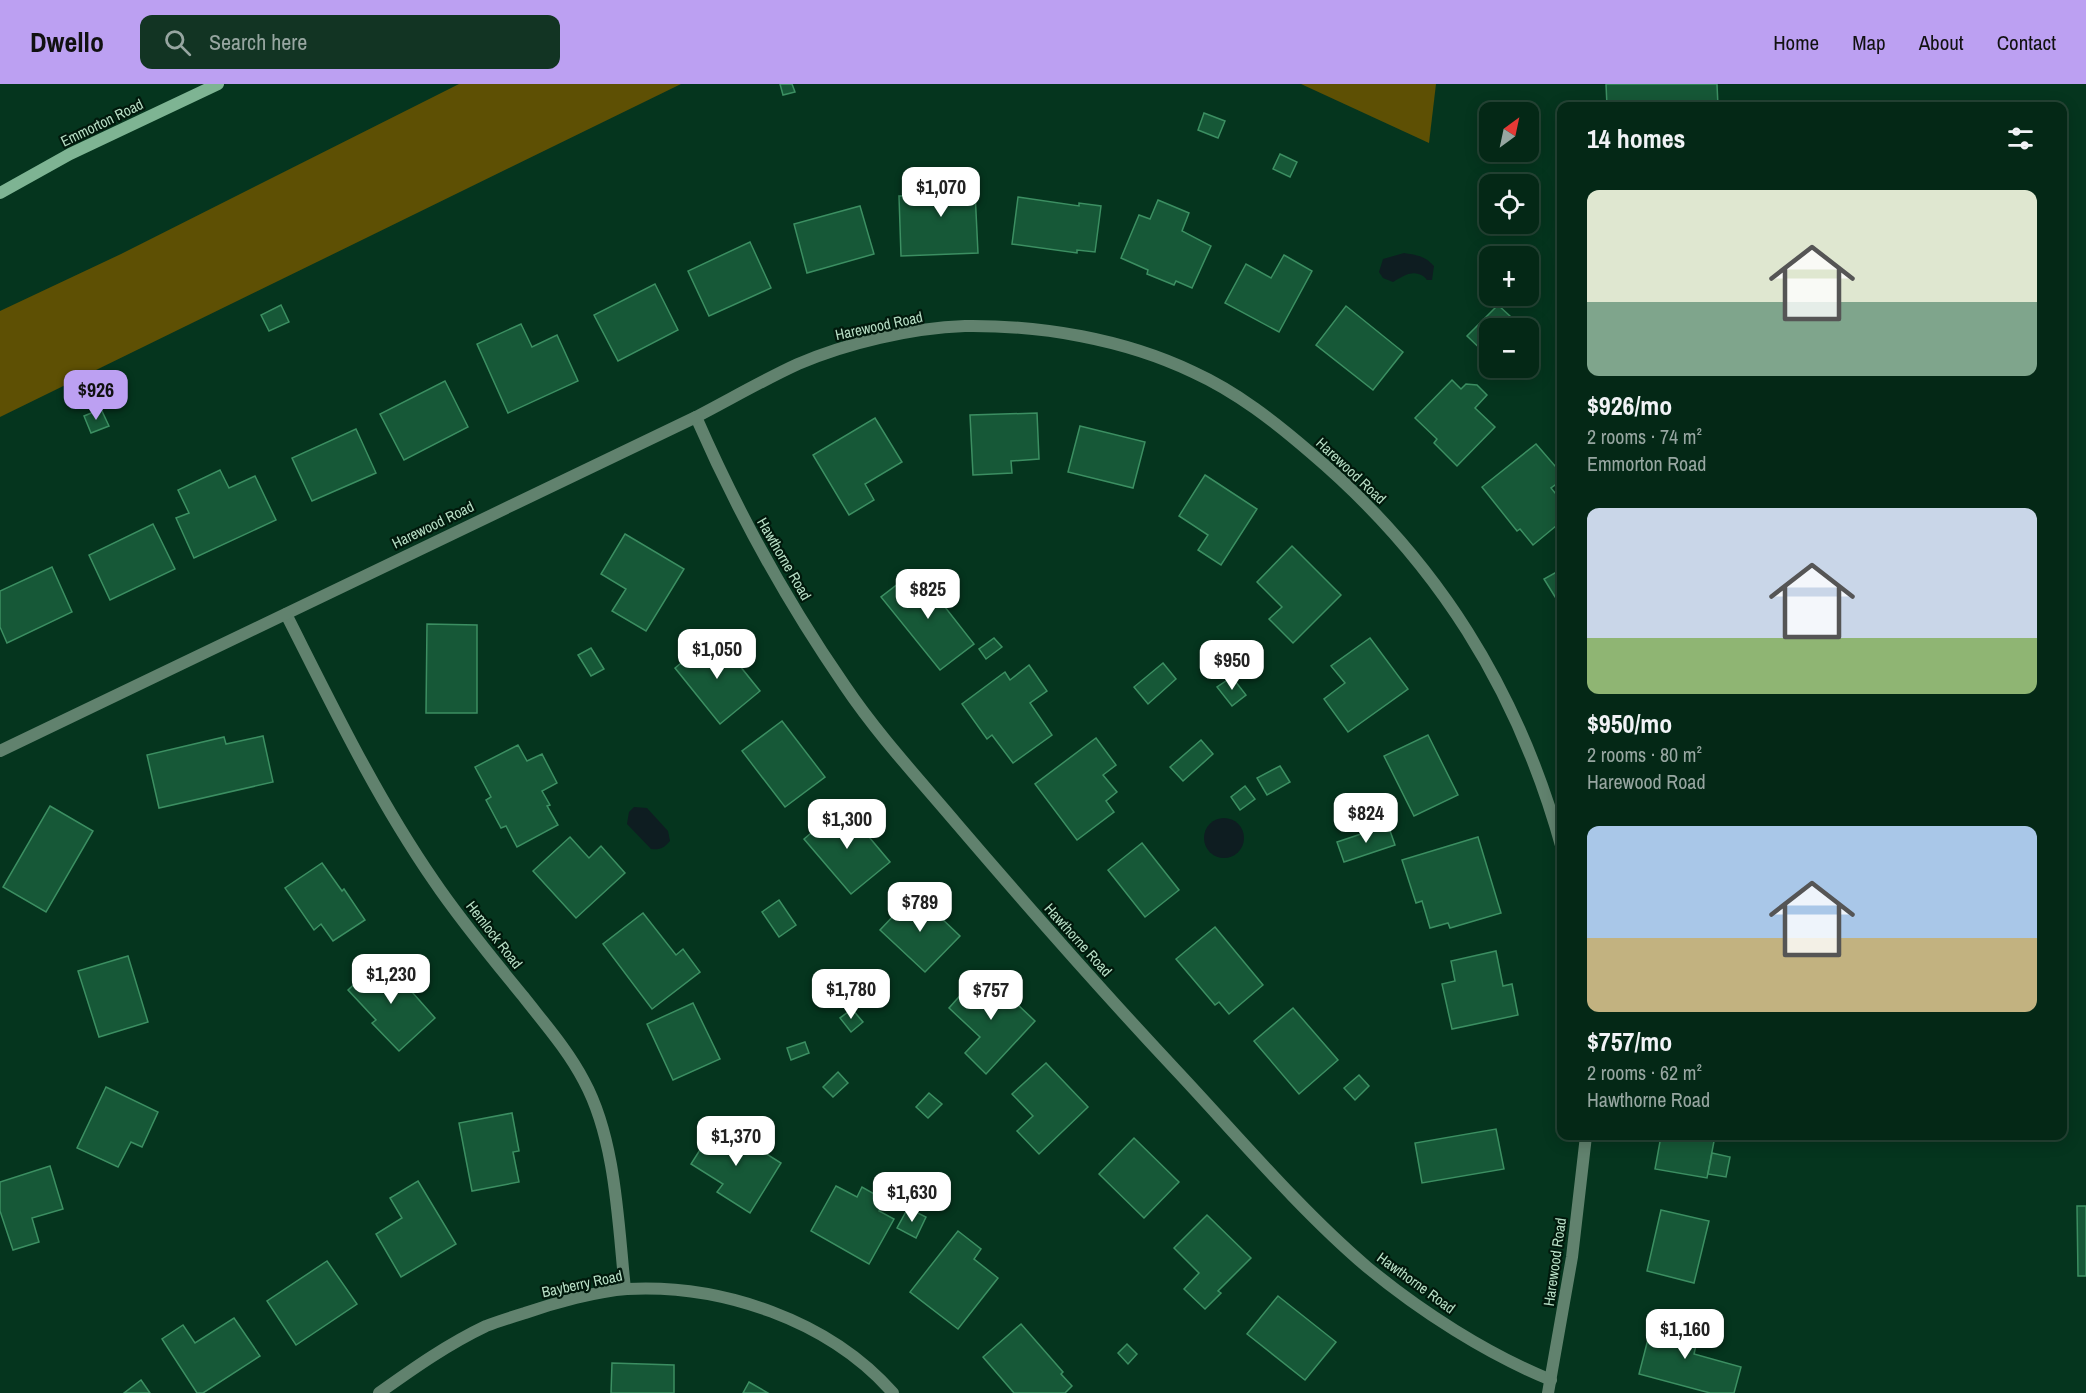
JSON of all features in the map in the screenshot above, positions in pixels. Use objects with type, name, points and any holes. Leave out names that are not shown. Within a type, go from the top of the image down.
[{"type":"main road","name":"Emmorton Road","points":[[0,193],[70,154],[218,84]]},
{"type":"street","name":"Harewood Road","points":[[0,751],[696,417],[797,364],[861,343],[911,333],[963,326],[1029,328],[1142,351],[1194,372],[1248,403],[1346,483],[1399,538],[1447,598],[1489,666],[1521,732],[1547,796],[1557,831]]},
{"type":"street","name":"Hawthorne Road","points":[[696,417],[746,524],[795,609],[846,688],[885,739],[1059,942],[1301,1203],[1367,1267],[1410,1300],[1469,1338],[1522,1368],[1551,1380]]},
{"type":"street","name":"Hemlock Road","points":[[286,614],[383,801],[433,880],[473,935],[550,1030],[584,1081],[601,1123],[615,1191],[625,1289]]},
{"type":"street","name":"Harewood Road","points":[[1548,1393],[1572,1257],[1586,1140]]},
{"type":"street","name":"Bayberry Road","points":[[379,1393],[438,1351],[488,1325],[554,1303],[625,1289],[669,1289],[718,1296],[768,1310],[809,1329],[850,1354],[893,1393]]},
{"type":"shaded area","points":[[459,84],[681,84],[0,417],[0,311],[121,254]]},
{"type":"shaded area","points":[[1301,84],[1436,84],[1429,143]]},
{"type":"shaded area","points":[[1404,253],[1420,257],[1431,263],[1434,266],[1432,280],[1427,280],[1415,273],[1407,274],[1393,282],[1383,278],[1379,272],[1383,259]]},
{"type":"shaded area","points":[[634,807],[647,808],[668,831],[670,841],[666,845],[659,849],[651,849],[627,824],[629,812]]},
{"type":"shaded area","points":[[1224,818],[1232,819],[1238,824],[1243,830],[1243,846],[1238,852],[1232,857],[1224,858],[1216,857],[1210,852],[1205,846],[1204,838],[1205,830],[1210,824],[1216,819]]},
{"type":"building","points":[[780,84],[792,84],[795,92],[783,95]]},
{"type":"building","points":[[1606,84],[1717,84],[1718,102],[1607,102]]},
{"type":"building","points":[[1204,113],[1225,121],[1218,138],[1198,130]]},
{"type":"building","points":[[1280,154],[1297,162],[1290,177],[1273,169]]},
{"type":"building","points":[[974,171],[978,253],[901,256],[899,196],[936,195],[934,172]]},
{"type":"building","points":[[1018,197],[1079,206],[1079,203],[1101,206],[1095,252],[1077,250],[1077,253],[1012,244]]},
{"type":"building","points":[[1158,200],[1189,213],[1182,231],[1211,246],[1192,288],[1176,281],[1174,285],[1147,274],[1148,270],[1121,258],[1139,215],[1150,219]]},
{"type":"building","points":[[860,206],[874,254],[807,273],[794,224]]},
{"type":"building","points":[[750,242],[771,288],[709,316],[688,271]]},
{"type":"building","points":[[1284,255],[1312,271],[1279,332],[1225,303],[1246,264],[1271,278]]},
{"type":"building","points":[[655,284],[678,330],[618,361],[594,315]]},
{"type":"building","points":[[281,305],[289,322],[269,331],[261,315]]},
{"type":"building","points":[[1346,306],[1403,352],[1373,390],[1316,345]]},
{"type":"building","points":[[1499,306],[1512,318],[1485,318]]},
{"type":"building","points":[[521,324],[532,347],[557,335],[578,381],[508,413],[477,344]]},
{"type":"building","points":[[1479,324],[1479,347],[1467,336]]},
{"type":"building","points":[[1452,380],[1461,389],[1466,384],[1477,385],[1487,395],[1475,408],[1495,427],[1457,466],[1434,443],[1437,439],[1415,418]]},
{"type":"building","points":[[445,381],[468,427],[404,460],[380,414]]},
{"type":"building","points":[[101,409],[109,426],[91,433],[84,416]]},
{"type":"building","points":[[1037,413],[1039,459],[1011,461],[1012,473],[973,475],[970,415]]},
{"type":"building","points":[[875,418],[902,462],[865,484],[874,500],[849,515],[813,455]]},
{"type":"building","points":[[1080,426],[1145,442],[1133,488],[1068,472]]},
{"type":"building","points":[[356,429],[376,473],[312,501],[292,458]]},
{"type":"building","points":[[1536,444],[1557,468],[1557,484],[1551,488],[1557,495],[1557,525],[1533,545],[1520,529],[1517,531],[1482,487]]},
{"type":"building","points":[[220,470],[229,488],[255,476],[276,520],[194,558],[176,518],[189,513],[178,490]]},
{"type":"building","points":[[1205,475],[1257,509],[1221,565],[1198,550],[1208,535],[1179,516]]},
{"type":"building","points":[[153,524],[175,569],[110,600],[89,555]]},
{"type":"building","points":[[625,534],[684,569],[646,631],[612,611],[626,589],[601,574]]},
{"type":"building","points":[[1292,546],[1341,595],[1293,643],[1269,619],[1282,607],[1257,582]]},
{"type":"building","points":[[52,567],[72,612],[7,643],[0,627],[0,591]]},
{"type":"building","points":[[916,570],[974,644],[940,670],[881,597]]},
{"type":"building","points":[[1557,572],[1557,600],[1544,579]]},
{"type":"building","points":[[427,624],[477,625],[477,713],[426,713]]},
{"type":"building","points":[[715,635],[760,691],[720,724],[675,668]]},
{"type":"building","points":[[994,638],[1002,647],[986,659],[979,649]]},
{"type":"building","points":[[1370,638],[1408,689],[1348,732],[1324,699],[1345,683],[1331,666]]},
{"type":"building","points":[[591,648],[604,669],[591,676],[578,655]]},
{"type":"building","points":[[1163,663],[1176,679],[1148,704],[1134,687]]},
{"type":"building","points":[[1029,665],[1047,691],[1030,703],[1052,735],[1013,763],[992,735],[987,739],[962,704],[1005,672],[1010,680]]},
{"type":"building","points":[[1232,677],[1246,695],[1232,706],[1217,687]]},
{"type":"building","points":[[782,721],[825,777],[785,807],[742,751]]},
{"type":"building","points":[[1428,735],[1458,795],[1414,816],[1384,756]]},
{"type":"building","points":[[263,736],[273,782],[159,808],[147,755],[224,737],[226,744]]},
{"type":"building","points":[[1096,738],[1116,765],[1103,775],[1117,792],[1106,801],[1114,812],[1077,840],[1035,784]]},
{"type":"building","points":[[1201,740],[1213,754],[1183,781],[1170,767]]},
{"type":"building","points":[[518,745],[527,761],[542,754],[557,783],[542,791],[550,805],[547,806],[558,825],[517,847],[506,826],[501,828],[486,800],[491,797],[475,767]]},
{"type":"building","points":[[1280,766],[1290,782],[1267,795],[1257,778]]},
{"type":"building","points":[[1245,786],[1255,799],[1240,810],[1231,797]]},
{"type":"building","points":[[50,806],[93,831],[46,912],[3,887]]},
{"type":"building","points":[[843,806],[890,862],[851,894],[804,839]]},
{"type":"building","points":[[1388,825],[1395,845],[1344,862],[1337,842]]},
{"type":"building","points":[[570,837],[589,858],[601,846],[625,873],[576,918],[533,871]]},
{"type":"building","points":[[1478,837],[1501,913],[1450,928],[1448,923],[1430,928],[1422,901],[1416,903],[1402,860]]},
{"type":"building","points":[[1142,843],[1179,890],[1145,917],[1108,870]]},
{"type":"building","points":[[322,863],[342,891],[344,889],[365,920],[333,941],[321,924],[314,930],[285,888]]},
{"type":"building","points":[[915,893],[960,936],[925,972],[880,930]]},
{"type":"building","points":[[779,900],[796,925],[779,937],[762,912]]},
{"type":"building","points":[[643,913],[676,955],[683,949],[700,972],[652,1009],[603,944]]},
{"type":"building","points":[[1215,927],[1263,985],[1229,1014],[1219,1002],[1215,1005],[1176,959]]},
{"type":"building","points":[[1496,951],[1503,986],[1512,984],[1518,1015],[1452,1029],[1442,984],[1455,981],[1451,961]]},
{"type":"building","points":[[128,956],[148,1022],[99,1037],[78,971]]},
{"type":"building","points":[[382,958],[435,1018],[399,1051],[372,1023],[376,1020],[348,990]]},
{"type":"building","points":[[982,971],[1035,1021],[986,1074],[965,1053],[980,1037],[949,1008]]},
{"type":"building","points":[[693,1003],[720,1059],[673,1080],[647,1024]]},
{"type":"building","points":[[1293,1008],[1338,1060],[1299,1094],[1254,1041]]},
{"type":"building","points":[[852,1009],[863,1022],[851,1032],[840,1018]]},
{"type":"building","points":[[805,1042],[809,1053],[791,1060],[787,1048]]},
{"type":"building","points":[[1046,1063],[1088,1107],[1039,1154],[1017,1131],[1033,1116],[1012,1094]]},
{"type":"building","points":[[838,1072],[848,1083],[833,1097],[823,1087]]},
{"type":"building","points":[[1359,1075],[1369,1086],[1355,1100],[1344,1088]]},
{"type":"building","points":[[106,1087],[158,1112],[142,1147],[131,1142],[118,1167],[77,1148]]},
{"type":"building","points":[[929,1093],[942,1104],[928,1118],[916,1107]]},
{"type":"building","points":[[512,1113],[519,1151],[513,1152],[519,1182],[472,1191],[459,1123]]},
{"type":"building","points":[[717,1123],[781,1163],[750,1213],[717,1192],[723,1184],[691,1164]]},
{"type":"building","points":[[1496,1129],[1504,1169],[1422,1183],[1415,1143]]},
{"type":"building","points":[[1134,1138],[1179,1182],[1144,1218],[1099,1174]]},
{"type":"building","points":[[1660,1140],[1714,1140],[1707,1178],[1655,1169]]},
{"type":"building","points":[[1712,1153],[1730,1157],[1726,1177],[1708,1174]]},
{"type":"building","points":[[50,1166],[63,1209],[32,1218],[39,1242],[13,1250],[0,1211],[0,1182]]},
{"type":"building","points":[[418,1181],[456,1244],[401,1277],[376,1234],[402,1218],[390,1198]]},
{"type":"building","points":[[836,1186],[857,1197],[862,1187],[885,1200],[879,1211],[894,1219],[869,1264],[811,1231]]},
{"type":"building","points":[[2077,1206],[2086,1206],[2086,1276],[2078,1276]]},
{"type":"building","points":[[908,1208],[926,1217],[916,1238],[897,1228]]},
{"type":"building","points":[[1661,1210],[1709,1221],[1694,1283],[1647,1271]]},
{"type":"building","points":[[1207,1215],[1251,1258],[1218,1291],[1221,1293],[1205,1309],[1184,1289],[1199,1273],[1174,1248]]},
{"type":"building","points":[[958,1231],[981,1249],[974,1259],[998,1278],[958,1329],[910,1292]]},
{"type":"building","points":[[327,1261],[357,1304],[296,1345],[267,1301]]},
{"type":"building","points":[[1278,1296],[1336,1342],[1305,1380],[1247,1334]]},
{"type":"building","points":[[1654,1316],[1700,1328],[1694,1354],[1741,1367],[1734,1393],[1710,1393],[1639,1374]]},
{"type":"building","points":[[234,1318],[260,1356],[203,1393],[197,1393],[162,1339],[183,1325],[195,1343]]},
{"type":"building","points":[[1021,1324],[1063,1372],[1061,1374],[1072,1386],[1065,1393],[1014,1393],[983,1357]]},
{"type":"building","points":[[1127,1344],[1137,1354],[1128,1364],[1118,1353]]},
{"type":"building","points":[[612,1363],[674,1365],[674,1393],[611,1393]]},
{"type":"building","points":[[141,1380],[150,1393],[124,1393]]},
{"type":"building","points":[[749,1382],[768,1393],[743,1393]]}]
